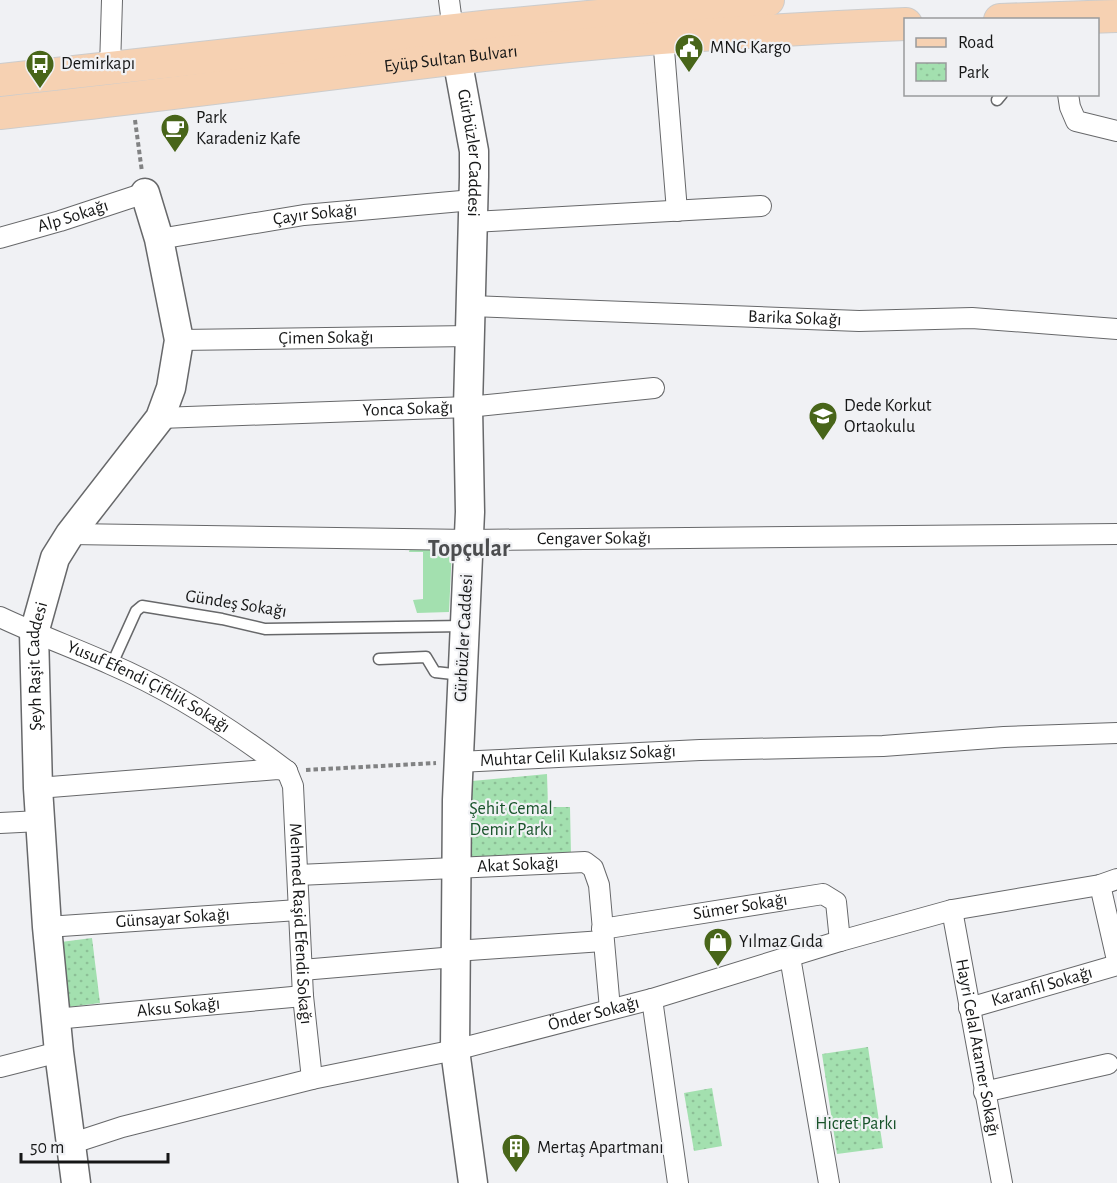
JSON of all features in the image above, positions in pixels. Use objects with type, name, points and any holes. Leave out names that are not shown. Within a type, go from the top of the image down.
[{"type":"main road","name":"Eyüp Sultan Bulvarı","points":[[0,113],[132,99],[638,10],[768,0]]},
{"type":"main road","points":[[1057,18],[1117,16]]},
{"type":"main road","name":"Eyüp Sultan Bulvarı","points":[[0,80],[110,68],[455,44],[663,37],[904,24]]},
{"type":"street","points":[[110,68],[112,0]]},
{"type":"street","points":[[449,0],[455,44]]},
{"type":"street","points":[[663,37],[677,211]]},
{"type":"street","name":"Gürbüzler Caddesi","points":[[455,44],[474,151],[468,407],[468,540],[458,762],[455,954],[455,1050],[473,1183]]},
{"type":"street","points":[[1068,96],[1070,107],[1077,121],[1117,131]]},
{"type":"street","name":"Alp Sokağı","points":[[0,238],[145,193]]},
{"type":"street","name":"Şeyh Raşit Caddesi","points":[[76,1183],[55,1019],[47,927],[38,788],[34,633],[55,558],[70,534],[160,418],[171,388],[179,340],[159,239],[145,193]]},
{"type":"street","name":"Çayır Sokağı","points":[[159,239],[304,215],[472,211],[677,211],[761,206]]},
{"type":"street","name":"Barika Sokağı","points":[[471,306],[859,321],[972,318],[1117,328]]},
{"type":"street","name":"Çimen Sokağı","points":[[179,340],[471,336]]},
{"type":"street","name":"Yonca Sokağı","points":[[160,418],[468,407],[654,388]]},
{"type":"street","name":"Cengaver Sokağı","points":[[70,534],[468,540],[1117,534]]},
{"type":"street","name":"Yusuf Efendi Çiftlik Sokağı","points":[[0,617],[112,664],[175,697],[253,745],[287,771]]},
{"type":"street","name":"Muhtar Celil Kulaksız Sokağı","points":[[458,762],[700,750],[883,746],[1004,737],[1117,733]]},
{"type":"street","points":[[38,788],[278,769],[287,771]]},
{"type":"street","name":"Mehmed Raşid Efendi Sokağı","points":[[287,771],[293,786],[303,996],[312,1079]]},
{"type":"street","points":[[0,823],[40,821]]},
{"type":"street","name":"Akat Sokağı","points":[[298,875],[585,862],[596,873],[610,1009]]},
{"type":"street","points":[[1109,882],[1117,960]]},
{"type":"street","name":"Önder Sokağı","points":[[70,1144],[122,1127],[312,1079],[455,1050],[652,999],[840,940],[952,910],[1109,882]]},
{"type":"street","name":"Sümer Sokağı","points":[[302,970],[603,935],[823,894],[836,902],[840,940]]},
{"type":"street","name":"Günsayar Sokağı","points":[[47,927],[298,910]]},
{"type":"street","name":"Hayri Celal Atamer Sokağı","points":[[952,910],[1002,1183]]},
{"type":"street","points":[[790,957],[829,1183]]},
{"type":"street","name":"Karanfil Sokağı","points":[[969,1008],[1117,965]]},
{"type":"street","name":"Aksu Sokağı","points":[[55,1019],[303,996]]},
{"type":"street","points":[[652,999],[678,1183]]},
{"type":"street","points":[[0,1066],[59,1052]]},
{"type":"street","points":[[984,1092],[1107,1064]]},
{"type":"lane","name":"Gündeş Sokağı","points":[[112,664],[136,611],[142,606],[222,619],[265,629],[464,627]]},
{"type":"lane","points":[[379,659],[426,657],[431,668],[438,673],[462,675]]},
{"type":"path","points":[[132,99],[145,193]]},
{"type":"path","name":"Muhtar Celil Kulaksız Sokağı","points":[[287,771],[458,762]]},
{"type":"green space","points":[[410,548],[452,549],[449,612],[417,613],[413,600],[423,599],[423,552],[409,552]]},
{"type":"green space","name":"Şehit Cemal Demir Parkı","points":[[547,774],[548,807],[570,807],[571,855],[471,859],[472,781]]},
{"type":"green space","points":[[92,938],[100,1003],[69,1007],[61,942]]},
{"type":"green space","name":"Hicret Parkı","points":[[868,1047],[883,1148],[837,1154],[822,1054]]},
{"type":"green space","points":[[712,1088],[722,1146],[694,1151],[684,1093]]},
{"type":"place","name":"MNG Kargo","points":[[689,74]]},
{"type":"place","name":"Demirkapı","points":[[40,90]]},
{"type":"place","name":"Park Karadeniz Kafe","points":[[175,154]]},
{"type":"place","name":"Dede Korkut Ortaokulu","points":[[823,442]]},
{"type":"place","name":"Yılmaz Gıda","points":[[718,968]]},
{"type":"place","name":"Mertaş Apartmanı","points":[[516,1174]]},
{"type":"district","name":"Topçular","points":[[469,549]]}]
